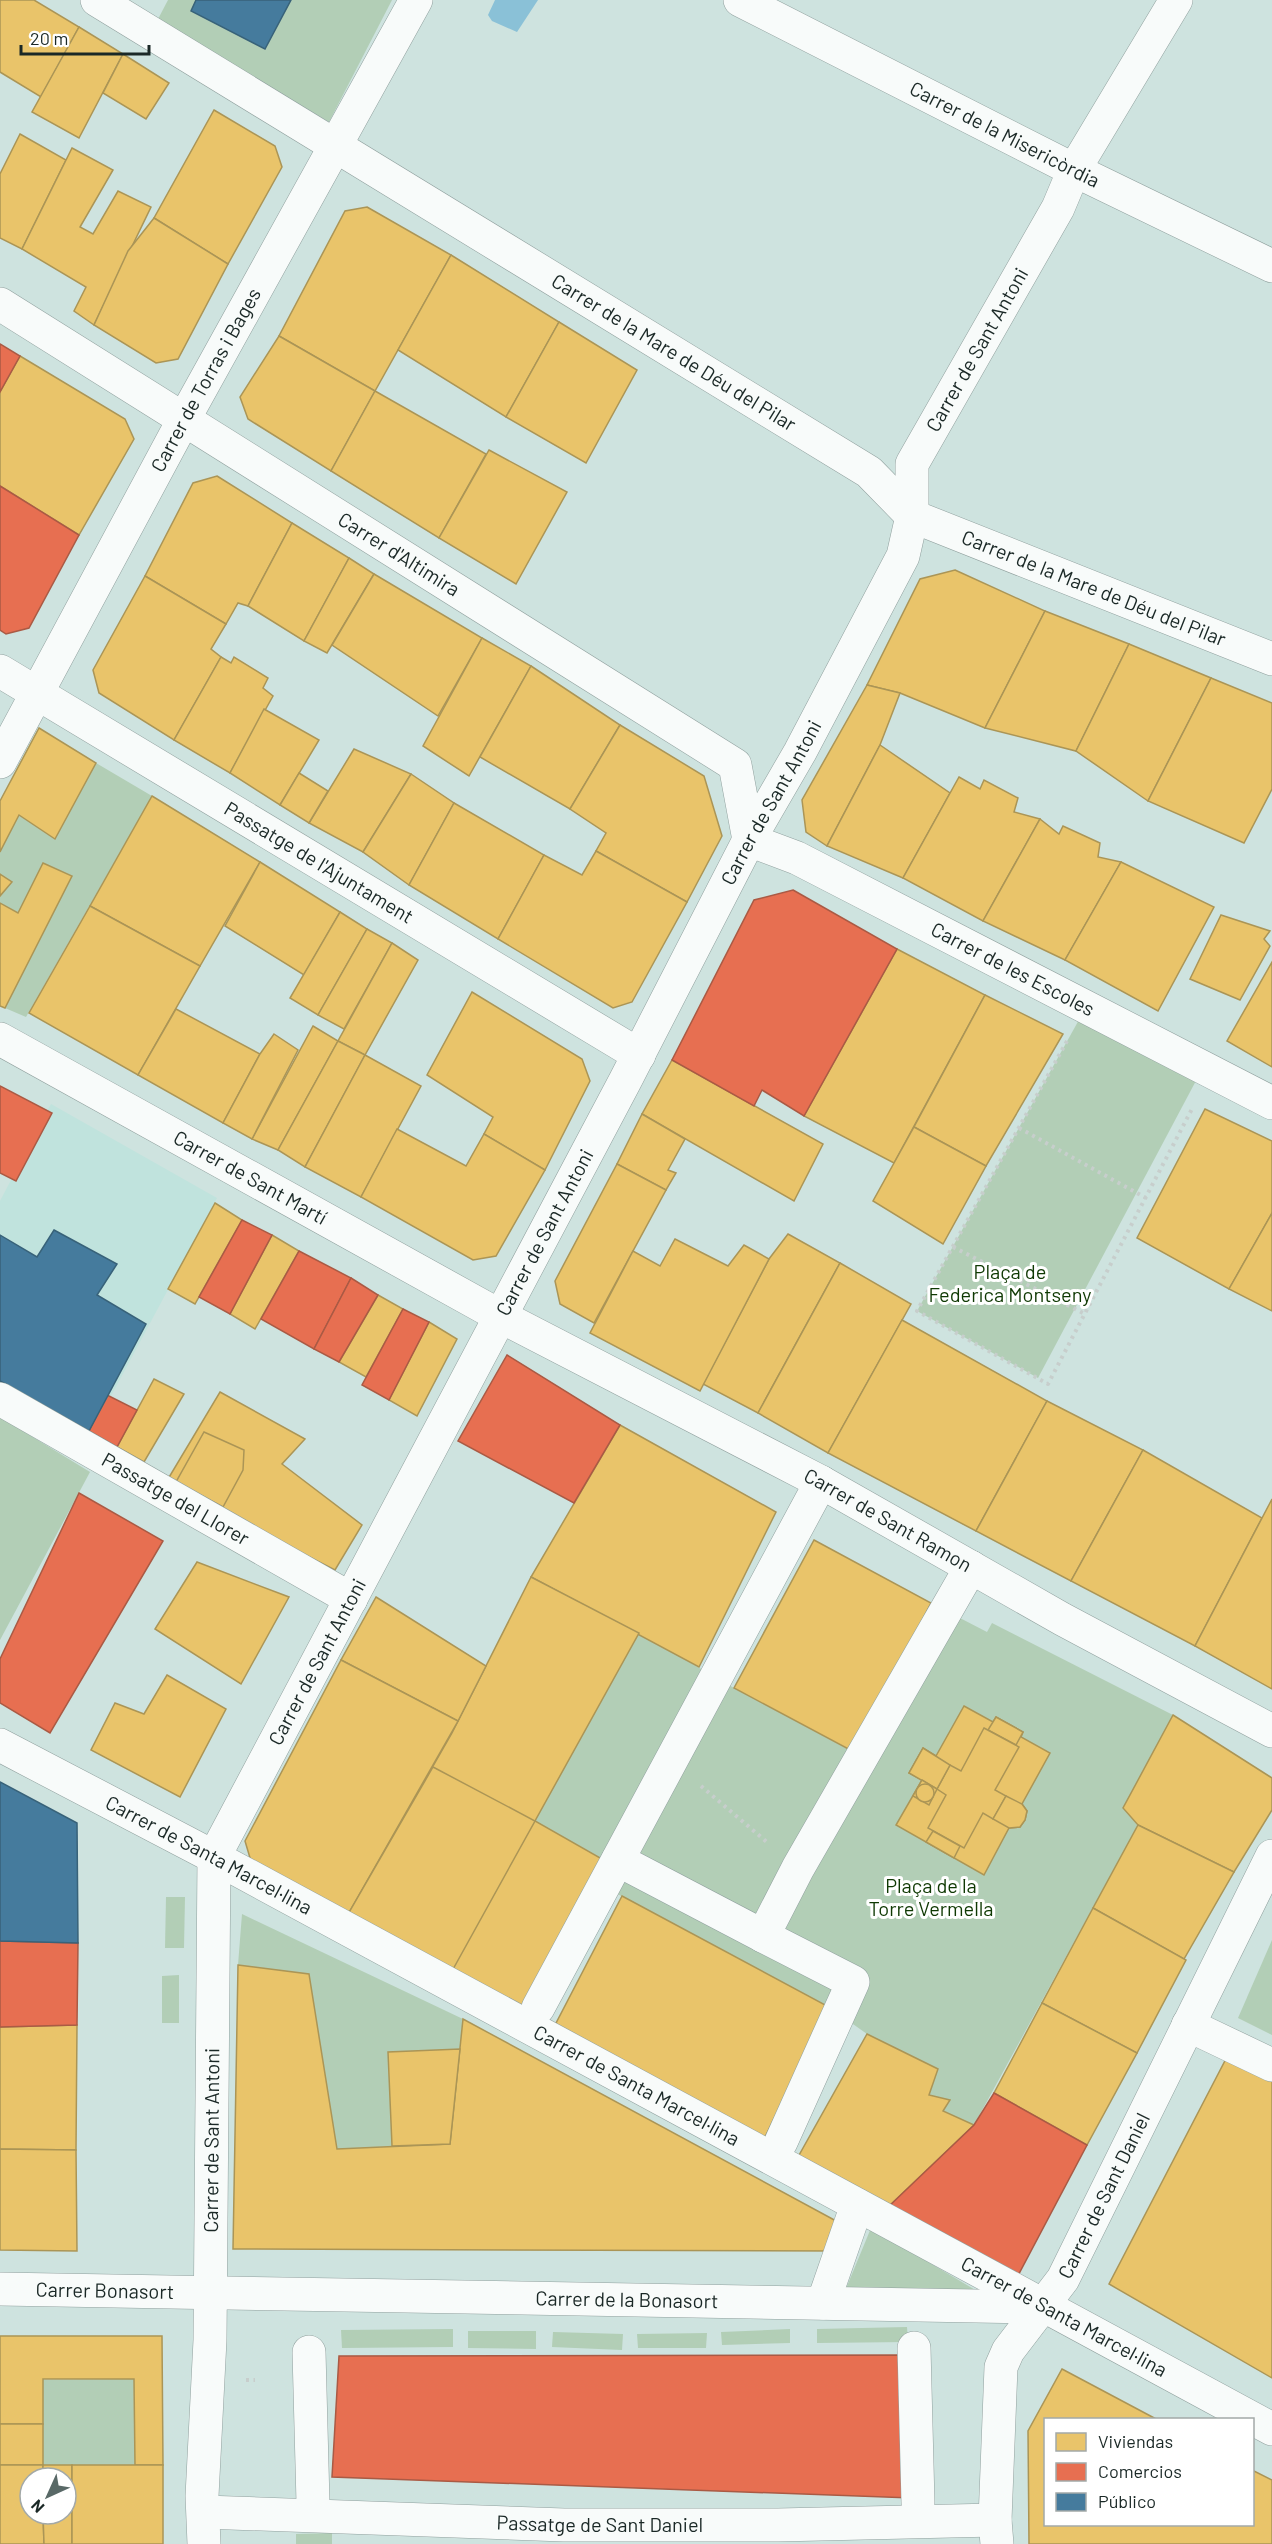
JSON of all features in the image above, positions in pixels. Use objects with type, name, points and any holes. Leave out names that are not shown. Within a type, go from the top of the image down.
[{"type":"street","name":"Carrer de la Mare de Déu del Pilar","points":[[97,0],[869,472],[912,516],[1272,659]]},
{"type":"street","name":"Carrer de Torras i Bages","points":[[0,762],[184,419],[417,0]]},
{"type":"street","name":"Carrer de la Misericòrdia","points":[[740,0],[1074,170],[1272,266]]},
{"type":"street","name":"Carrer de Sant Antoni","points":[[204,2544],[202,2496],[210,2293],[214,1857],[639,1055],[749,840],[800,752],[903,556],[912,516],[912,464],[1058,208],[1074,170],[1176,0]]},
{"type":"street","name":"Carrer d'Altimira","points":[[0,304],[735,765],[749,840]]},
{"type":"street","name":"Passatge de l'Ajuntament","points":[[0,671],[639,1055]]},
{"type":"street","name":"Carrer de les Escoles","points":[[749,840],[797,858],[1085,1009],[1272,1103]]},
{"type":"street","name":"Carrer de Sant Martí","points":[[0,1039],[500,1316]]},
{"type":"street","name":"Carrer de Sant Ramon","points":[[500,1316],[821,1482],[971,1567],[1272,1731]]},
{"type":"street","name":"Passatge del Llorer","points":[[0,1399],[351,1599]]},
{"type":"street","points":[[538,2008],[673,1762],[821,1482]]},
{"type":"street","points":[[763,1936],[798,1868],[971,1567]]},
{"type":"street","name":"Carrer de Santa Marcel·lina","points":[[0,1745],[214,1857],[1251,2418]]},
{"type":"street","name":"Carrer de Sant Daniel","points":[[996,2532],[1001,2367],[1008,2352],[1063,2279],[1272,1856]]},
{"type":"street","points":[[618,1860],[853,1982],[781,2142]]},
{"type":"street","points":[[1188,2025],[1272,2065]]},
{"type":"street","points":[[823,2303],[857,2205]]},
{"type":"street","name":"Carrer Bonasort","points":[[0,2289],[210,2293]]},
{"type":"street","name":"Carrer de la Bonasort","points":[[210,2293],[1044,2307]]},
{"type":"street","points":[[914,2348],[918,2503]]},
{"type":"street","points":[[309,2352],[313,2504]]},
{"type":"street","name":"Carrer de Santa Marcel·lina","points":[[1254,2419],[1272,2429]]},
{"type":"street","name":"Passatge de Sant Daniel","points":[[204,2512],[565,2534],[996,2532]]},
{"type":"path","points":[[1085,1009],[917,1311],[1048,1384],[1211,1071]]},
{"type":"path","points":[[1019,1128],[1146,1198]]},
{"type":"path","points":[[953,1247],[1085,1314]]},
{"type":"path","points":[[673,1762],[798,1868]]},
{"type":"shaded area","points":[[495,0],[538,0],[517,32],[492,21],[488,15]]},
{"type":"shaded area","points":[[51,1104],[217,1198],[88,1439],[0,1389],[0,1201]]},
{"type":"green space","points":[[168,0],[392,0],[329,122],[157,21]]},
{"type":"green space","points":[[96,763],[152,796],[26,1017],[5,1008],[72,876],[43,863],[18,913],[0,903],[0,896],[12,882],[0,874],[0,852],[19,815],[55,839]]},
{"type":"green space","name":"Plaça de Federica Montseny","points":[[1085,1009],[1198,1077],[1038,1378],[917,1311]]},
{"type":"green space","points":[[0,1417],[90,1472],[0,1640]]},
{"type":"green space","name":"Plaça de la Torre Vermella","points":[[958,1617],[987,1632],[992,1623],[1173,1715],[1123,1808],[1138,1825],[974,2125],[943,2111],[950,2100],[929,2095],[938,2069],[867,2034],[829,2007],[593,1881],[535,1821],[639,1633],[734,1688],[872,1762]]},
{"type":"green space","points":[[166,1897],[185,1897],[184,1948],[165,1948]]},
{"type":"green space","points":[[242,1914],[463,2019],[450,2144],[337,2149],[309,1975],[238,1965]]},
{"type":"green space","points":[[1272,1940],[1272,2035],[1238,2018]]},
{"type":"green space","points":[[179,1975],[179,2023],[162,2023],[162,1976]]},
{"type":"green space","points":[[871,2228],[982,2294],[845,2291]]},
{"type":"green space","points":[[907,2327],[908,2342],[817,2343],[817,2329]]},
{"type":"green space","points":[[453,2329],[453,2347],[342,2348],[341,2330]]},
{"type":"green space","points":[[790,2329],[790,2343],[722,2345],[721,2332]]},
{"type":"green space","points":[[468,2331],[536,2331],[536,2349],[468,2348]]},
{"type":"green space","points":[[553,2332],[623,2334],[622,2350],[552,2347]]},
{"type":"green space","points":[[707,2333],[706,2348],[638,2348],[637,2334]]},
{"type":"green space","points":[[134,2379],[135,2465],[43,2465],[43,2380]]},
{"type":"green space","points":[[332,2533],[332,2544],[296,2544],[296,2534]]},
{"type":"building: Viviendas","points":[[0,0],[34,0],[79,27],[41,97],[0,72]]},
{"type":"building: Viviendas","points":[[79,27],[123,54],[79,138],[32,112]]},
{"type":"building: Viviendas","points":[[123,54],[169,83],[146,119],[103,93]]},
{"type":"building: Viviendas","points":[[214,110],[275,146],[282,167],[228,264],[154,218]]},
{"type":"building: Viviendas","points":[[20,134],[66,160],[22,249],[0,238],[0,174]]},
{"type":"building: Viviendas","points":[[72,148],[113,170],[80,227],[93,234],[118,191],[151,207],[94,325],[74,311],[86,287],[22,249]]},
{"type":"building: Viviendas","points":[[367,207],[451,255],[375,391],[279,336],[345,211]]},
{"type":"building: Viviendas","points":[[154,218],[228,264],[178,359],[156,363],[94,325],[128,251]]},
{"type":"building: Viviendas","points":[[451,255],[559,322],[506,417],[398,350]]},
{"type":"building: Viviendas","points":[[559,322],[637,370],[586,463],[506,417]]},
{"type":"building: Viviendas","points":[[279,336],[375,391],[331,471],[248,419],[240,397]]},
{"type":"building: Viviendas","points":[[20,356],[125,419],[134,439],[79,535],[0,486],[0,392]]},
{"type":"building: Viviendas","points":[[375,391],[486,454],[439,538],[331,471]]},
{"type":"building: Viviendas","points":[[489,450],[567,492],[516,584],[439,538]]},
{"type":"building: Viviendas","points":[[217,476],[292,523],[248,606],[238,603],[226,624],[145,576],[193,483]]},
{"type":"building: Viviendas","points":[[292,523],[349,558],[304,641],[248,606]]},
{"type":"building: Viviendas","points":[[349,558],[374,574],[327,653],[304,641]]},
{"type":"building: Viviendas","points":[[955,570],[1045,611],[985,728],[900,693],[867,685],[920,579]]},
{"type":"building: Viviendas","points":[[374,574],[482,638],[438,716],[332,645]]},
{"type":"building: Viviendas","points":[[145,576],[226,624],[211,649],[221,657],[174,740],[99,693],[93,670]]},
{"type":"building: Viviendas","points":[[1045,611],[1129,644],[1076,751],[985,728]]},
{"type":"building: Viviendas","points":[[482,638],[531,666],[469,776],[423,746]]},
{"type":"building: Viviendas","points":[[1129,644],[1211,678],[1148,801],[1076,751]]},
{"type":"building: Viviendas","points":[[221,657],[231,663],[234,657],[268,678],[263,688],[273,696],[230,773],[174,740]]},
{"type":"building: Viviendas","points":[[531,666],[620,725],[570,809],[480,757]]},
{"type":"building: Viviendas","points":[[1211,678],[1272,703],[1272,789],[1244,843],[1148,801]]},
{"type":"building: Viviendas","points":[[867,685],[900,693],[880,745],[827,846],[806,832],[802,800]]},
{"type":"building: Viviendas","points":[[264,709],[319,740],[280,805],[230,773]]},
{"type":"building: Viviendas","points":[[620,725],[704,776],[722,836],[687,902],[596,851],[606,833],[570,809]]},
{"type":"building: Viviendas","points":[[39,728],[96,763],[55,839],[19,815],[0,852],[0,801]]},
{"type":"building: Viviendas","points":[[880,745],[950,793],[903,878],[827,846]]},
{"type":"building: Viviendas","points":[[354,749],[411,774],[363,852],[309,823]]},
{"type":"building: Viviendas","points":[[299,773],[328,791],[309,823],[280,805]]},
{"type":"building: Viviendas","points":[[411,774],[454,803],[409,885],[363,852]]},
{"type":"building: Viviendas","points":[[959,777],[980,789],[984,780],[1018,798],[1014,812],[1040,819],[983,921],[903,878]]},
{"type":"building: Viviendas","points":[[152,796],[260,862],[200,966],[90,906]]},
{"type":"building: Viviendas","points":[[454,803],[544,855],[498,939],[409,885]]},
{"type":"building: Viviendas","points":[[1040,819],[1059,834],[1063,826],[1100,843],[1098,857],[1121,862],[1065,960],[983,921]]},
{"type":"building: Viviendas","points":[[596,851],[687,902],[632,1002],[613,1008],[498,939],[544,855],[582,875]]},
{"type":"building: Viviendas","points":[[260,862],[340,912],[304,975],[225,926]]},
{"type":"building: Viviendas","points":[[1121,862],[1214,907],[1158,1011],[1065,960]]},
{"type":"building: Viviendas","points":[[43,863],[72,876],[5,1008],[0,1006],[0,903],[18,913]]},
{"type":"building: Viviendas","points":[[0,874],[12,882],[0,896]]},
{"type":"building: Viviendas","points":[[90,906],[200,966],[138,1075],[29,1013]]},
{"type":"building: Viviendas","points":[[340,912],[367,929],[318,1015],[290,998]]},
{"type":"building: Viviendas","points":[[1221,915],[1270,931],[1264,939],[1270,946],[1240,1000],[1190,979]]},
{"type":"building: Viviendas","points":[[367,929],[392,943],[344,1029],[318,1015]]},
{"type":"building: Viviendas","points":[[392,943],[418,960],[365,1055],[338,1041]]},
{"type":"building: Viviendas","points":[[897,949],[985,995],[894,1163],[804,1116]]},
{"type":"building: Viviendas","points":[[1272,962],[1272,1067],[1227,1041]]},
{"type":"building: Viviendas","points":[[472,992],[582,1059],[590,1081],[545,1170],[484,1134],[493,1117],[427,1075]]},
{"type":"building: Viviendas","points":[[985,995],[1063,1034],[986,1166],[914,1127]]},
{"type":"building: Viviendas","points":[[176,1009],[260,1054],[223,1123],[138,1075]]},
{"type":"building: Viviendas","points":[[313,1026],[338,1041],[278,1150],[252,1139]]},
{"type":"building: Viviendas","points":[[274,1034],[298,1050],[252,1139],[223,1123],[260,1054]]},
{"type":"building: Viviendas","points":[[338,1041],[365,1055],[305,1167],[278,1150]]},
{"type":"building: Viviendas","points":[[365,1055],[421,1086],[361,1197],[305,1167]]},
{"type":"building: Viviendas","points":[[672,1060],[823,1144],[794,1201],[642,1114]]},
{"type":"building: Viviendas","points":[[1205,1109],[1272,1141],[1272,1213],[1229,1289],[1137,1238]]},
{"type":"building: Viviendas","points":[[642,1114],[685,1139],[668,1170],[676,1173],[666,1190],[617,1164]]},
{"type":"building: Viviendas","points":[[914,1127],[986,1166],[943,1244],[873,1201]]},
{"type":"building: Viviendas","points":[[397,1129],[466,1166],[484,1134],[545,1170],[496,1256],[473,1260],[361,1197]]},
{"type":"building: Viviendas","points":[[617,1164],[666,1190],[594,1323],[560,1304],[555,1281]]},
{"type":"building: Viviendas","points":[[215,1203],[242,1220],[195,1304],[168,1289]]},
{"type":"building: Viviendas","points":[[1272,1213],[1272,1311],[1229,1289]]},
{"type":"building: Viviendas","points":[[788,1234],[840,1263],[758,1413],[703,1384],[769,1259]]},
{"type":"building: Viviendas","points":[[272,1235],[299,1251],[255,1329],[230,1314]]},
{"type":"building: Viviendas","points":[[675,1239],[728,1266],[744,1245],[769,1259],[700,1391],[590,1333],[633,1251],[660,1266]]},
{"type":"building: Viviendas","points":[[840,1263],[911,1304],[828,1453],[758,1413]]},
{"type":"building: Viviendas","points":[[378,1295],[403,1309],[366,1377],[339,1362]]},
{"type":"building: Viviendas","points":[[902,1320],[1047,1401],[976,1531],[828,1453]]},
{"type":"building: Viviendas","points":[[429,1322],[457,1339],[417,1416],[389,1400]]},
{"type":"building: Viviendas","points":[[154,1379],[184,1394],[144,1462],[117,1447]]},
{"type":"building: Viviendas","points":[[220,1392],[305,1439],[282,1464],[362,1525],[335,1570],[165,1484]]},
{"type":"building: Viviendas","points":[[1047,1401],[1143,1450],[1071,1581],[976,1531]]},
{"type":"building: Viviendas","points":[[620,1425],[776,1512],[699,1667],[531,1577]]},
{"type":"building: Viviendas","points":[[204,1432],[244,1450],[243,1470],[223,1507],[176,1482]]},
{"type":"building: Viviendas","points":[[1143,1450],[1262,1518],[1195,1646],[1071,1581]]},
{"type":"building: Viviendas","points":[[1272,1499],[1272,1689],[1195,1646]]},
{"type":"building: Viviendas","points":[[814,1540],[931,1603],[854,1752],[734,1688]]},
{"type":"building: Viviendas","points":[[197,1562],[289,1597],[241,1684],[155,1629]]},
{"type":"building: Viviendas","points":[[531,1577],[639,1633],[535,1821],[602,1859],[522,2006],[347,1916],[452,1733]]},
{"type":"building: Viviendas","points":[[376,1597],[486,1666],[458,1721],[341,1660]]},
{"type":"building: Viviendas","points":[[341,1660],[458,1721],[347,1916],[253,1868],[245,1841]]},
{"type":"building: Viviendas","points":[[167,1675],[226,1709],[180,1797],[91,1750],[115,1703],[144,1714]]},
{"type":"building: Viviendas","points":[[964,1706],[993,1722],[996,1717],[1023,1732],[1021,1737],[1050,1753],[1022,1804],[1027,1811],[1025,1820],[1020,1827],[1009,1828],[984,1875],[896,1825],[922,1780],[909,1773],[923,1748],[936,1756]]},
{"type":"building: Viviendas","points":[[1173,1715],[1272,1778],[1272,1810],[1234,1872],[1138,1825],[1123,1808]]},
{"type":"building: Viviendas","points":[[996,1717],[1023,1732],[1016,1745],[988,1730]]},
{"type":"building: Viviendas","points":[[984,1728],[1019,1747],[995,1790],[1006,1796],[993,1819],[983,1813],[964,1848],[928,1828],[946,1795],[937,1789],[950,1765],[961,1771]]},
{"type":"building: Viviendas","points":[[923,1748],[950,1765],[937,1789],[909,1773]]},
{"type":"building: Viviendas","points":[[433,1767],[535,1821],[452,1971],[347,1916]]},
{"type":"building: Viviendas","points":[[922,1780],[937,1789],[929,1805],[913,1796]]},
{"type":"building: Viviendas","points":[[925,1784],[931,1787],[934,1793],[931,1799],[925,1802],[919,1799],[916,1793],[919,1787]]},
{"type":"building: Viviendas","points":[[1006,1796],[1022,1804],[1027,1811],[1020,1827],[1009,1828],[993,1819]]},
{"type":"building: Viviendas","points":[[1138,1825],[1234,1872],[1184,1959],[1093,1908]]},
{"type":"building: Viviendas","points":[[933,1831],[960,1846],[954,1858],[926,1842]]},
{"type":"building: Viviendas","points":[[622,1896],[829,2007],[764,2139],[554,2027]]},
{"type":"building: Viviendas","points":[[1093,1908],[1186,1960],[1137,2053],[1042,2003]]},
{"type":"building: Viviendas","points":[[238,1965],[309,1974],[337,2149],[450,2144],[463,2019],[838,2222],[835,2251],[233,2249]]},
{"type":"building: Viviendas","points":[[1042,2003],[1137,2053],[1087,2145],[994,2093]]},
{"type":"building: Viviendas","points":[[77,2025],[76,2150],[0,2149],[0,2027]]},
{"type":"building: Viviendas","points":[[867,2034],[938,2069],[929,2095],[950,2100],[943,2111],[974,2125],[886,2209],[798,2157]]},
{"type":"building: Viviendas","points":[[460,2049],[450,2144],[392,2146],[388,2052]]},
{"type":"building: Viviendas","points":[[1228,2055],[1272,2074],[1272,2378],[1109,2284]]},
{"type":"building: Viviendas","points":[[0,2149],[76,2150],[77,2251],[0,2250]]},
{"type":"building: Viviendas","points":[[0,2336],[162,2336],[163,2465],[135,2465],[134,2379],[43,2379],[43,2424],[0,2424]]},
{"type":"building: Viviendas","points":[[1062,2369],[1154,2418],[1044,2418],[1044,2526],[1254,2526],[1254,2471],[1272,2480],[1272,2544],[1029,2544],[1028,2431]]},
{"type":"building: Viviendas","points":[[0,2424],[43,2424],[43,2465],[0,2465]]},
{"type":"building: Viviendas","points":[[0,2465],[43,2465],[18,2466],[18,2526],[43,2526],[44,2544],[0,2544]]},
{"type":"building: Viviendas","points":[[43,2465],[72,2465],[72,2466]]},
{"type":"building: Viviendas","points":[[163,2465],[163,2544],[72,2544],[72,2526],[78,2526],[78,2466],[72,2466]]},
{"type":"building: Viviendas","points":[[43,2526],[72,2526],[72,2544],[44,2544]]},
{"type":"building: Comercios","points":[[0,344],[20,356],[0,392]]},
{"type":"building: Comercios","points":[[0,486],[79,535],[29,628],[6,634],[0,630]]},
{"type":"building: Comercios","points":[[793,890],[897,949],[804,1116],[762,1090],[754,1106],[672,1060],[754,900]]},
{"type":"building: Comercios","points":[[0,1086],[52,1113],[16,1181],[0,1173]]},
{"type":"building: Comercios","points":[[242,1220],[272,1235],[230,1314],[199,1297]]},
{"type":"building: Comercios","points":[[299,1251],[351,1278],[314,1349],[261,1319]]},
{"type":"building: Comercios","points":[[351,1278],[378,1295],[339,1362],[314,1349]]},
{"type":"building: Comercios","points":[[403,1309],[429,1322],[389,1400],[362,1385]]},
{"type":"building: Comercios","points":[[507,1355],[620,1425],[574,1503],[458,1441]]},
{"type":"building: Comercios","points":[[107,1395],[137,1410],[117,1447],[89,1431]]},
{"type":"building: Comercios","points":[[79,1493],[163,1541],[50,1733],[0,1703],[0,1659]]},
{"type":"building: Comercios","points":[[0,1941],[78,1943],[77,2025],[0,2027]]},
{"type":"building: Comercios","points":[[994,2093],[1087,2145],[1013,2285],[886,2209],[974,2125]]},
{"type":"building: Comercios","points":[[907,2355],[912,2498],[332,2477],[339,2356]]},
{"type":"building: Público","points":[[196,0],[291,0],[265,49],[191,11]]},
{"type":"building: Público","points":[[54,1230],[117,1264],[97,1295],[146,1324],[89,1431],[0,1381],[0,1235],[37,1257]]},
{"type":"building: Público","points":[[0,1782],[77,1823],[78,1943],[0,1941]]}]
